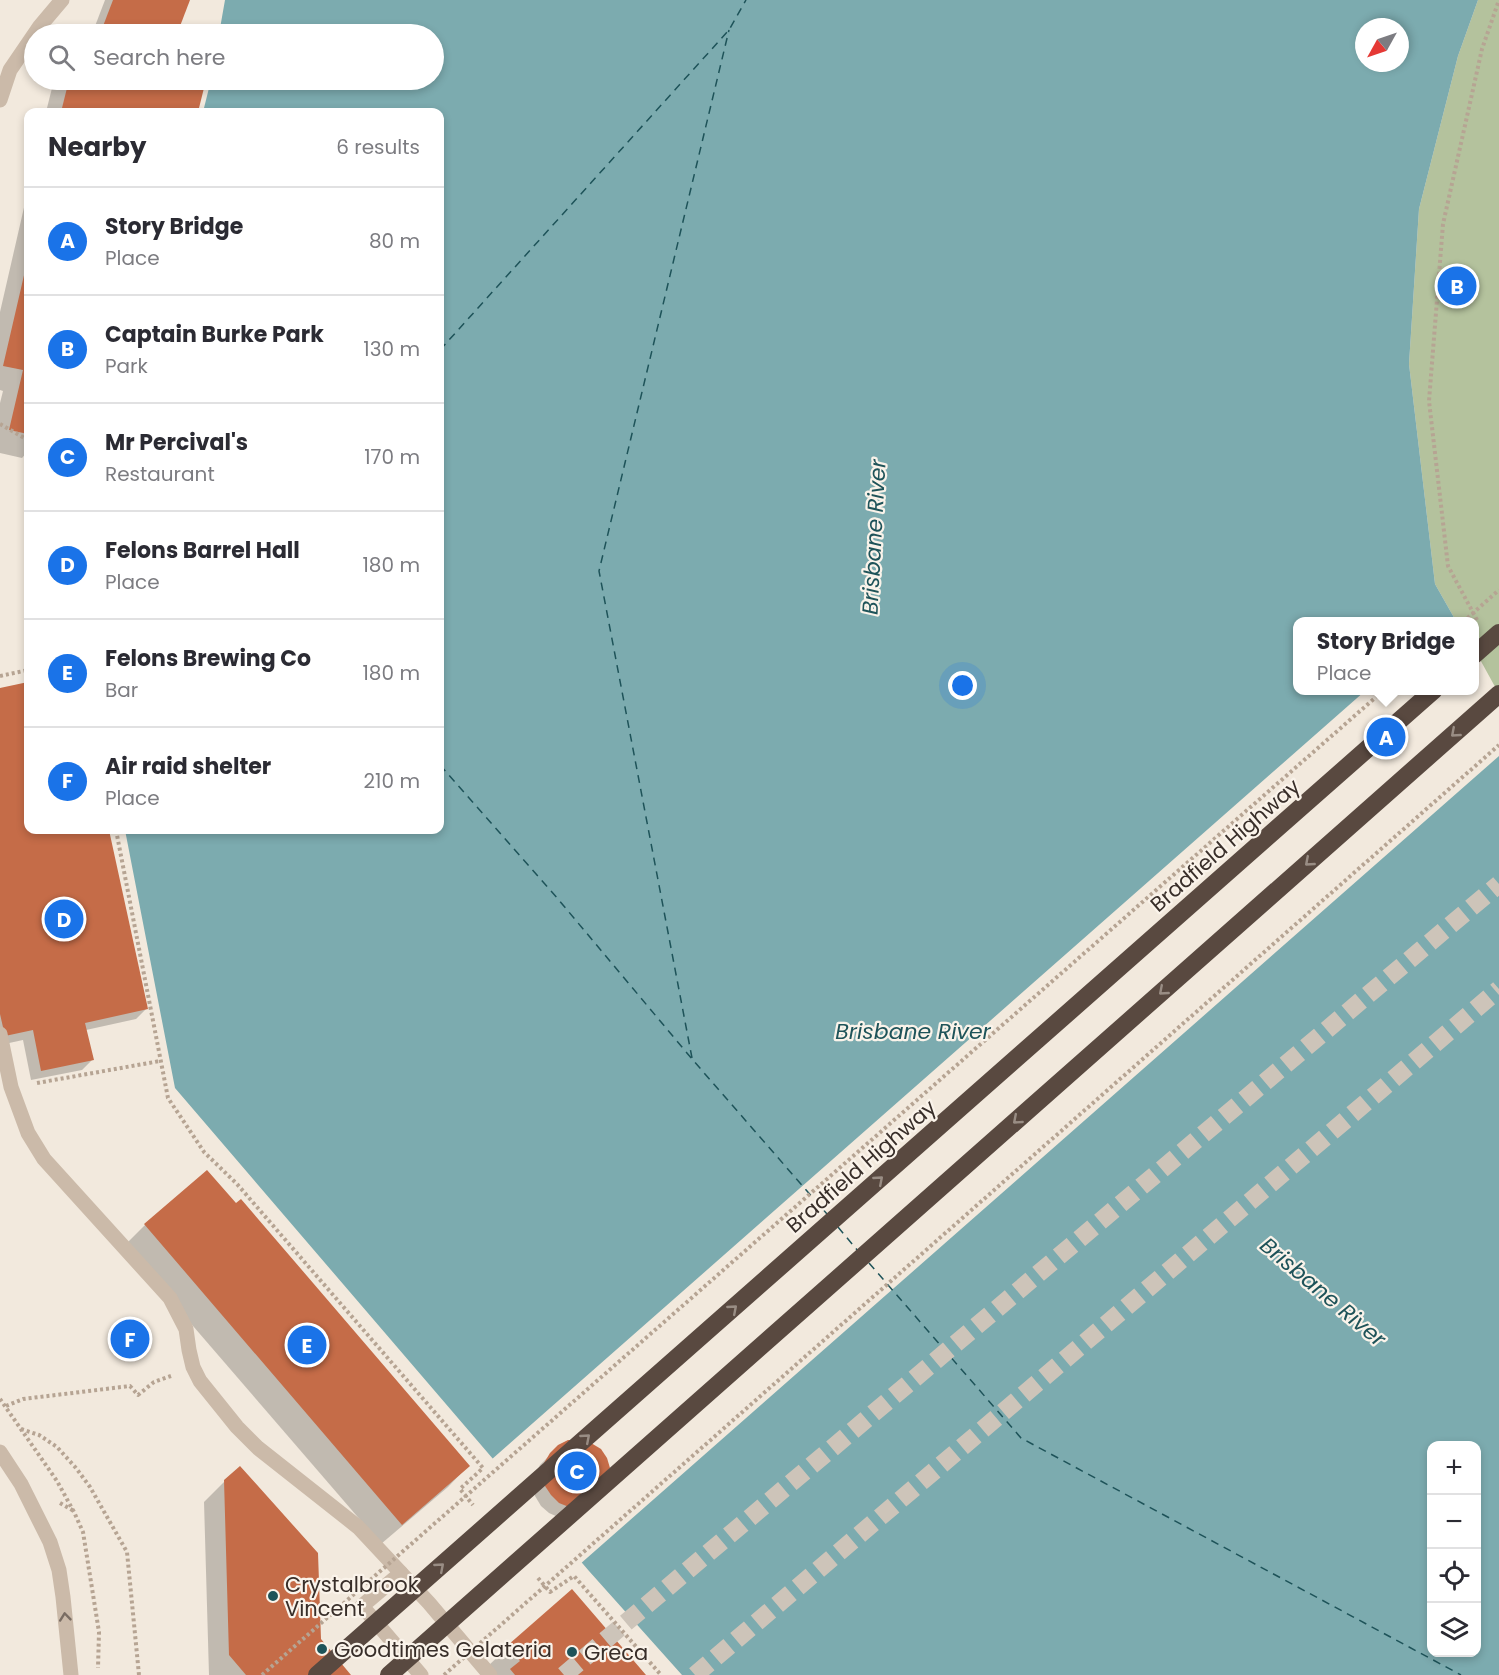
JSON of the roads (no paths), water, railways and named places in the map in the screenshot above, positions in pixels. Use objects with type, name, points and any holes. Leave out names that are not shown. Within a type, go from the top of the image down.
[{"type":"highway","points":[[1479,648],[1491,631]]},
{"type":"highway","points":[[389,1675],[1499,694]]},
{"type":"highway","name":"Bradfield Highway","points":[[317,1675],[1428,695]]},
{"type":"street","points":[[42,24],[62,0]]},
{"type":"street","points":[[0,100],[10,70],[24,49]]},
{"type":"street","points":[[0,1034],[11,1088],[28,1133],[44,1159],[170,1298],[186,1329],[191,1359],[200,1381],[237,1427],[258,1448],[358,1527],[490,1675]]},
{"type":"street","points":[[0,1452],[21,1484],[59,1570],[71,1675]]},
{"type":"street","points":[[401,1573],[362,1606],[421,1675]]},
{"type":"water","name":"Brisbane River","points":[[225,0],[1478,0],[1458,56],[1419,209],[1409,364],[1435,584],[1454,617],[1293,617],[1293,695],[1479,695],[1479,692],[1499,700],[1499,1675],[682,1675],[589,1571],[175,1088],[126,834],[444,834],[444,108],[204,108],[208,90],[444,90],[444,24],[221,24]]},
{"type":"tunnel","points":[[564,1675],[1499,884]]},
{"type":"tunnel","points":[[695,1675],[1499,989]]},
{"type":"place","name":"Captain Burke Park","points":[[1457,286]]},
{"type":"place","name":"Story Bridge","points":[[1386,737]]},
{"type":"place","name":"Felons Barrel Hall","points":[[64,919]]},
{"type":"place","name":"Air raid shelter","points":[[130,1339]]},
{"type":"place","name":"Felons Brewing Co","points":[[307,1345]]},
{"type":"place","name":"Mr Percival's","points":[[577,1471]]},
{"type":"place","name":"Crystalbrook Vincent","points":[[273,1596]]},
{"type":"place","name":"Goodtimes Gelateria","points":[[322,1649]]},
{"type":"place","name":"Greca","points":[[572,1652]]}]
